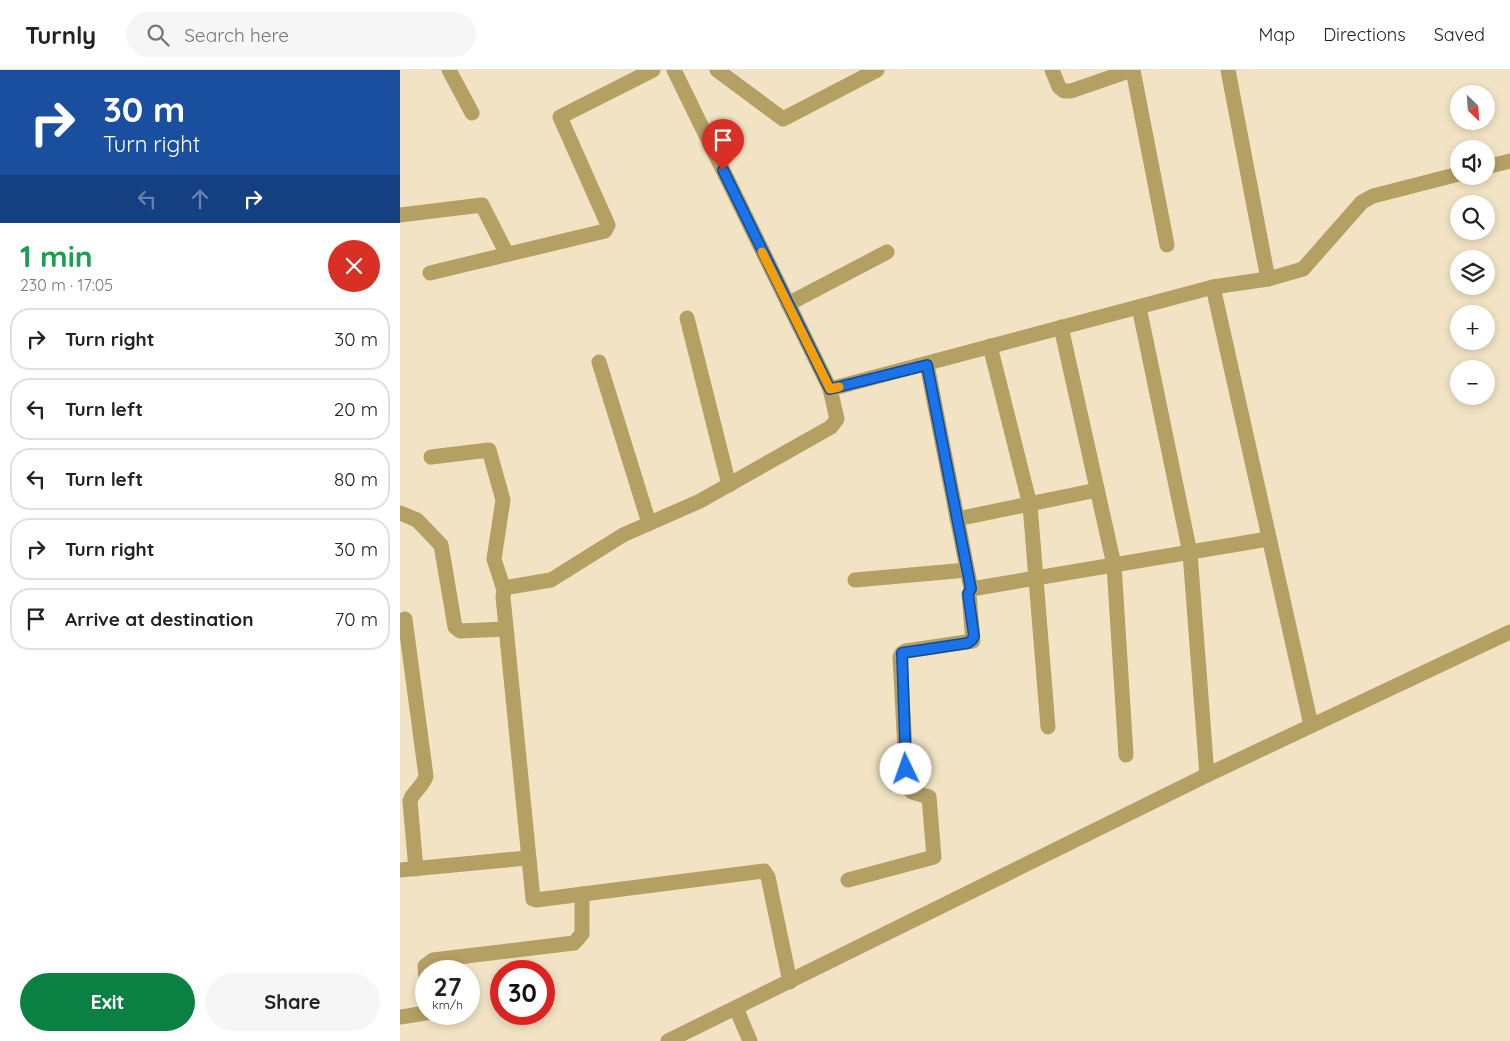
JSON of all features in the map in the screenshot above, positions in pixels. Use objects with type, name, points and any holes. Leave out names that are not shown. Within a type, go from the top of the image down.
[{"type":"street","points":[[449,70],[472,113]]},
{"type":"street","points":[[430,273],[600,232],[607,228],[560,117],[653,70]]},
{"type":"street","points":[[504,590],[509,587],[551,580],[623,535],[691,506],[835,424],[836,419],[830,389],[674,70]]},
{"type":"street","points":[[716,70],[783,119],[877,70]]},
{"type":"street","points":[[1052,70],[1059,87],[1064,91],[1133,70],[1167,245]]},
{"type":"street","points":[[1228,70],[1268,279]]},
{"type":"street","points":[[1495,166],[1510,162]]},
{"type":"street","points":[[830,389],[927,365],[990,346],[1214,287],[1268,279],[1303,269],[1362,202],[1373,196],[1450,176]]},
{"type":"street","points":[[400,215],[482,205],[485,207],[507,254]]},
{"type":"street","points":[[788,304],[887,252]]},
{"type":"street","points":[[1214,287],[1310,725]]},
{"type":"street","points":[[1139,307],[1190,553],[1207,775]]},
{"type":"street","points":[[687,318],[729,485]]},
{"type":"street","points":[[1061,327],[1114,565],[1126,755]]},
{"type":"street","points":[[990,346],[1030,505],[1048,727]]},
{"type":"street","points":[[599,362],[649,523]]},
{"type":"street","points":[[848,880],[934,857],[929,797],[912,792],[907,787],[900,658],[902,653],[906,651],[972,640],[968,594],[971,589],[927,365]]},
{"type":"street","points":[[431,457],[488,450],[503,500],[494,559],[504,590],[527,858],[533,898],[536,900],[764,870],[768,877],[790,982]]},
{"type":"street","points":[[957,519],[1097,490]]},
{"type":"street","points":[[400,513],[417,520],[441,545],[455,627],[460,630],[506,629]]},
{"type":"street","points":[[971,589],[1268,539]]},
{"type":"street","points":[[855,580],[967,570]]},
{"type":"street","points":[[405,619],[426,776],[424,782],[412,794],[410,801],[416,869]]},
{"type":"street","points":[[668,1041],[1207,775],[1510,632]]},
{"type":"street","points":[[400,870],[527,858]]},
{"type":"street","points":[[433,960],[574,943],[582,934],[582,894]]},
{"type":"street","points":[[736,1008],[750,1041]]},
{"type":"street","points":[[400,1017],[415,1015]]},
{"type":"slow traffic","points":[[762,252],[830,389],[839,387]]},
{"type":"route","points":[[723,170],[830,389],[927,365],[971,589],[968,594],[974,636],[968,643],[902,653],[900,658],[906,769]]}]
